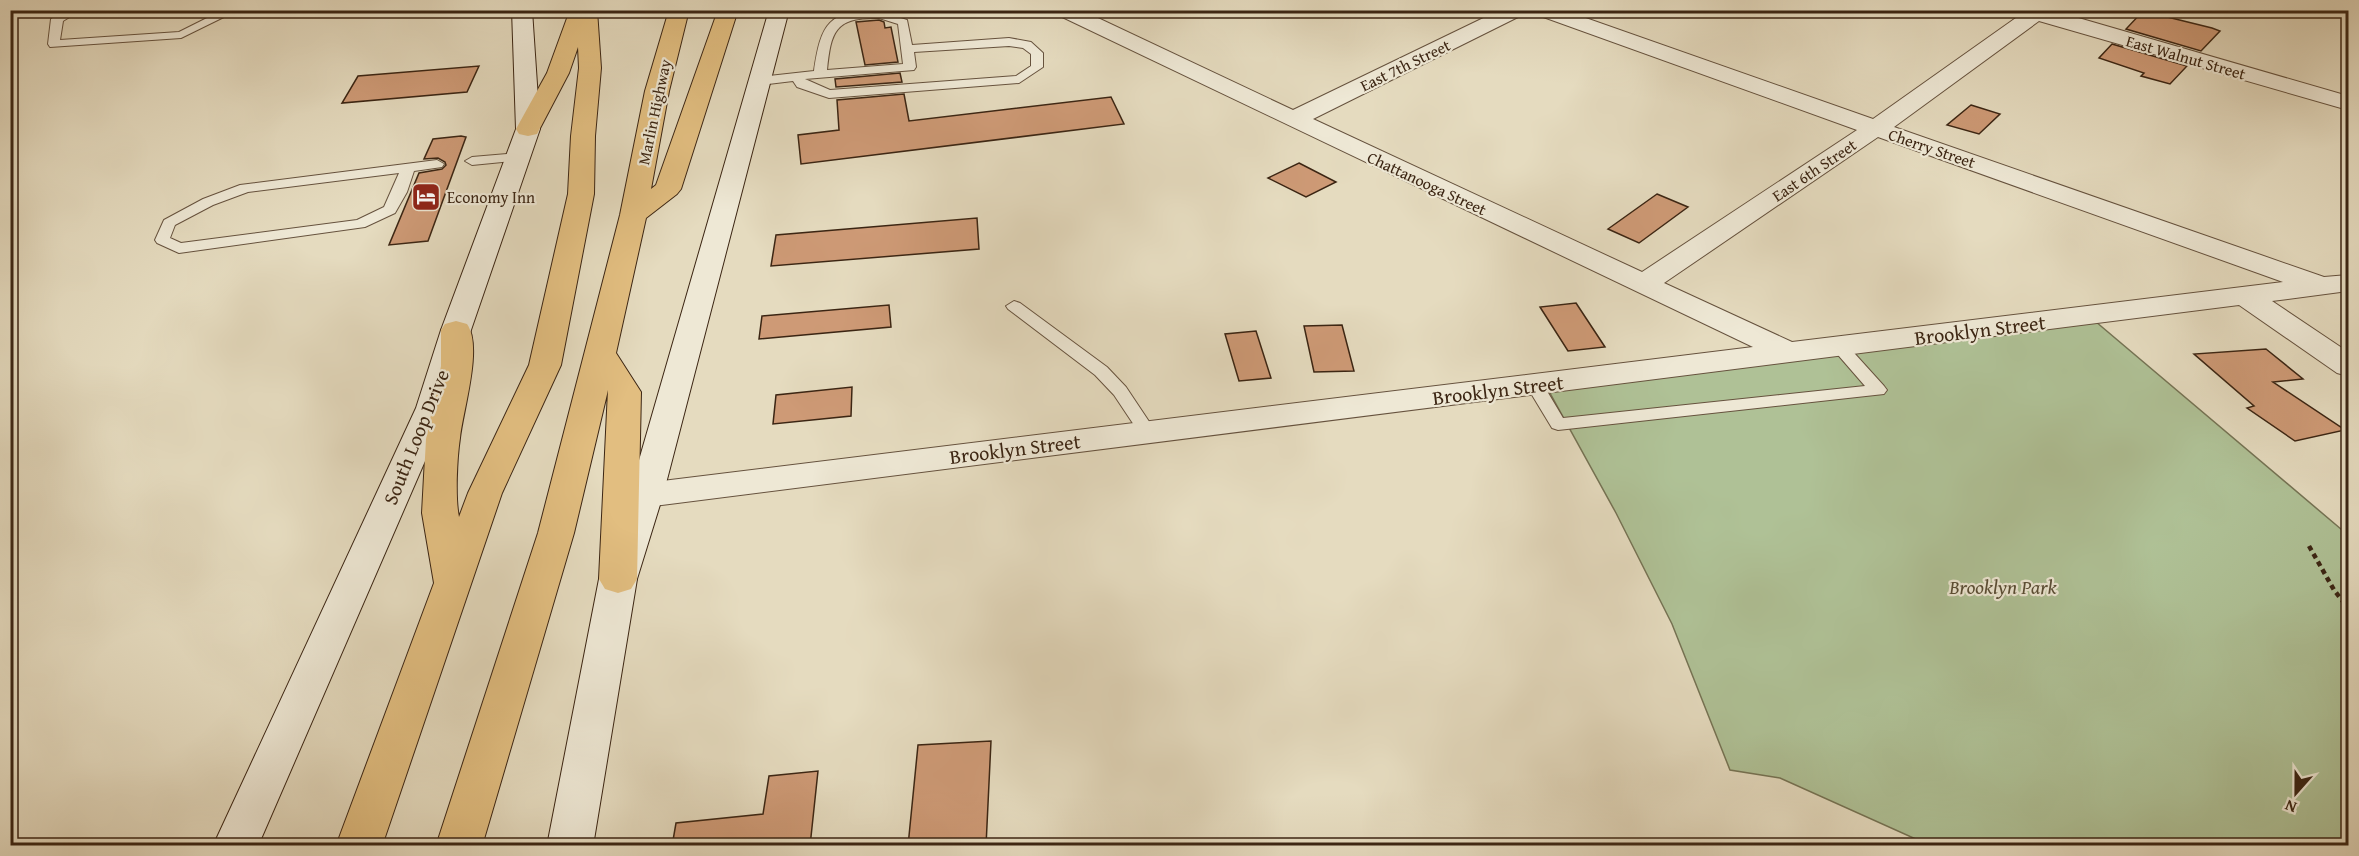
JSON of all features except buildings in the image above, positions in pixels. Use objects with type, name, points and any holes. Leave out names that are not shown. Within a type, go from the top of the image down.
[{"type":"highway","points":[[523,143],[558,73],[580,10]]},
{"type":"highway","points":[[359,846],[485,493],[545,365],[581,194],[583,136],[590,68],[587,10]]},
{"type":"highway","name":"Marlin Highway","points":[[459,846],[556,533],[602,353],[633,215],[657,91],[679,10]]},
{"type":"highway","points":[[633,215],[668,189],[728,10]]},
{"type":"highway","points":[[453,584],[440,513],[443,439],[457,366],[456,330]]},
{"type":"highway","points":[[602,353],[625,392],[618,579]]},
{"type":"street","name":"South Loop Drive","points":[[235,846],[432,408],[456,330],[523,143],[522,10]]},
{"type":"street","points":[[570,846],[618,579],[646,495],[779,10]]},
{"type":"street","name":"Chattanooga Street","points":[[1063,10],[1792,354]]},
{"type":"street","name":"East 7th Street","points":[[1293,119],[1517,10]]},
{"type":"street","name":"Cherry Street","points":[[1542,10],[1876,128],[2336,285]]},
{"type":"street","name":"East 6th Street","points":[[1643,284],[1876,128],[2034,12]]},
{"type":"street","name":"East Walnut Street","points":[[2034,12],[2349,103]]},
{"type":"street","name":"Brooklyn Street","points":[[646,495],[2336,285]]},
{"type":"street","points":[[2245,296],[2349,366]]},
{"type":"lane","points":[[76,10],[57,19],[54,44],[181,35],[233,10]]},
{"type":"lane","points":[[820,74],[825,38],[838,20],[845,16],[878,14],[894,16],[903,22],[911,87]]},
{"type":"lane","points":[[797,77],[801,84],[829,94],[1018,79],[1037,67],[1037,53],[1027,45],[1009,42],[908,49]]},
{"type":"lane","points":[[760,81],[910,66]]},
{"type":"lane","points":[[472,161],[523,143]]},
{"type":"lane","points":[[408,168],[400,192],[390,210],[360,224],[179,248],[162,240],[169,223],[208,202],[245,188],[437,164]]},
{"type":"lane","points":[[1014,306],[1101,371],[1120,391],[1148,433]]},
{"type":"lane","points":[[1536,385],[1558,424],[1878,390],[1840,348]]},
{"type":"path","points":[[2308,546],[2334,590],[2349,608]]},
{"type":"green space","name":"Brooklyn Park","points":[[2089,316],[2348,535],[2348,845],[1929,845],[1780,778],[1730,770],[1672,624],[1616,513],[1545,384]]},
{"type":"place","name":"Economy Inn","points":[[426,197]]}]
